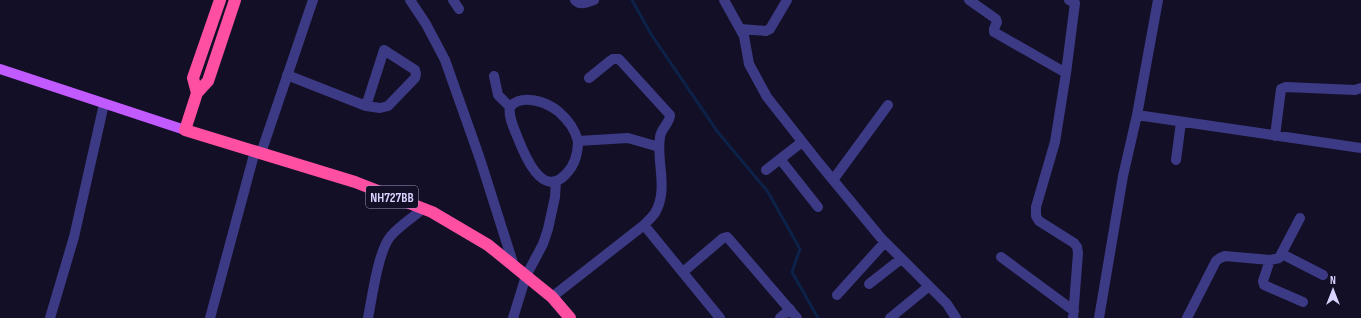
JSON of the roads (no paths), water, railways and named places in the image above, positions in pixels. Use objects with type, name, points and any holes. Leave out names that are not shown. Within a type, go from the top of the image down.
[{"type":"highway","points":[[197,93],[193,78],[220,0]]},
{"type":"highway","points":[[186,130],[197,93],[208,81],[235,0]]},
{"type":"highway","name":"NH727BB","points":[[186,130],[355,182],[432,212],[488,245],[552,297],[570,318]]},
{"type":"main road","points":[[0,69],[186,130]]},
{"type":"street","points":[[210,318],[258,152],[287,76],[313,0]]},
{"type":"street","points":[[410,0],[426,24],[445,60],[480,159],[514,266]]},
{"type":"street","points":[[453,0],[459,9]]},
{"type":"street","points":[[575,0],[580,4],[594,0]]},
{"type":"street","points":[[740,30],[766,31],[770,29],[786,0]]},
{"type":"street","points":[[969,0],[996,19],[997,22],[994,32],[1066,73]]},
{"type":"street","points":[[1098,318],[1123,176],[1137,115],[1158,0]]},
{"type":"street","points":[[1073,1],[1066,73],[1055,142],[1036,207],[1036,216],[1039,222],[1074,243],[1077,247],[1078,253],[1073,315]]},
{"type":"street","points":[[728,2],[744,36],[749,64],[766,97],[885,242],[928,287],[947,304],[956,318]]},
{"type":"street","points":[[287,76],[366,106],[380,108],[388,106],[415,78],[415,70],[384,50],[366,106]]},
{"type":"street","points":[[552,297],[644,225],[655,213],[661,198],[662,177],[659,147],[662,130],[670,119],[670,115],[619,59],[610,61],[589,78]]},
{"type":"street","points":[[494,76],[498,95],[510,107],[510,115],[523,153],[532,168],[543,179],[549,181],[561,179],[571,168],[578,151],[578,141],[573,128],[558,111],[548,105],[528,100],[515,102],[510,107]]},
{"type":"street","points":[[1275,136],[1281,89],[1286,87],[1355,90],[1361,88]]},
{"type":"street","points":[[50,318],[74,237],[104,104]]},
{"type":"street","points":[[833,180],[888,105]]},
{"type":"street","points":[[1137,115],[1361,148]]},
{"type":"street","points":[[1176,160],[1181,122]]},
{"type":"street","points":[[578,141],[628,138],[659,147]]},
{"type":"street","points":[[766,170],[802,142]]},
{"type":"street","points":[[780,159],[818,207]]},
{"type":"street","points":[[513,318],[526,276],[543,244],[548,229],[555,197],[556,181]]},
{"type":"street","points":[[368,318],[385,245],[398,230],[423,209]]},
{"type":"street","points":[[1187,318],[1216,262],[1220,258],[1224,256],[1270,260],[1279,258],[1300,218]]},
{"type":"street","points":[[644,225],[720,318]]},
{"type":"street","points":[[683,272],[723,238],[727,237],[797,318]]},
{"type":"street","points":[[837,295],[885,242]]},
{"type":"street","points":[[1282,254],[1323,275]]},
{"type":"street","points":[[1001,257],[1073,315]]},
{"type":"street","points":[[869,284],[901,259]]},
{"type":"street","points":[[1270,260],[1263,281],[1264,285],[1303,302]]},
{"type":"street","points":[[890,318],[928,287]]},
{"type":"street","points":[[780,318],[790,309]]},
{"type":"waterway","points":[[632,0],[651,34],[717,131],[768,192],[800,249],[792,272],[818,318]]}]
